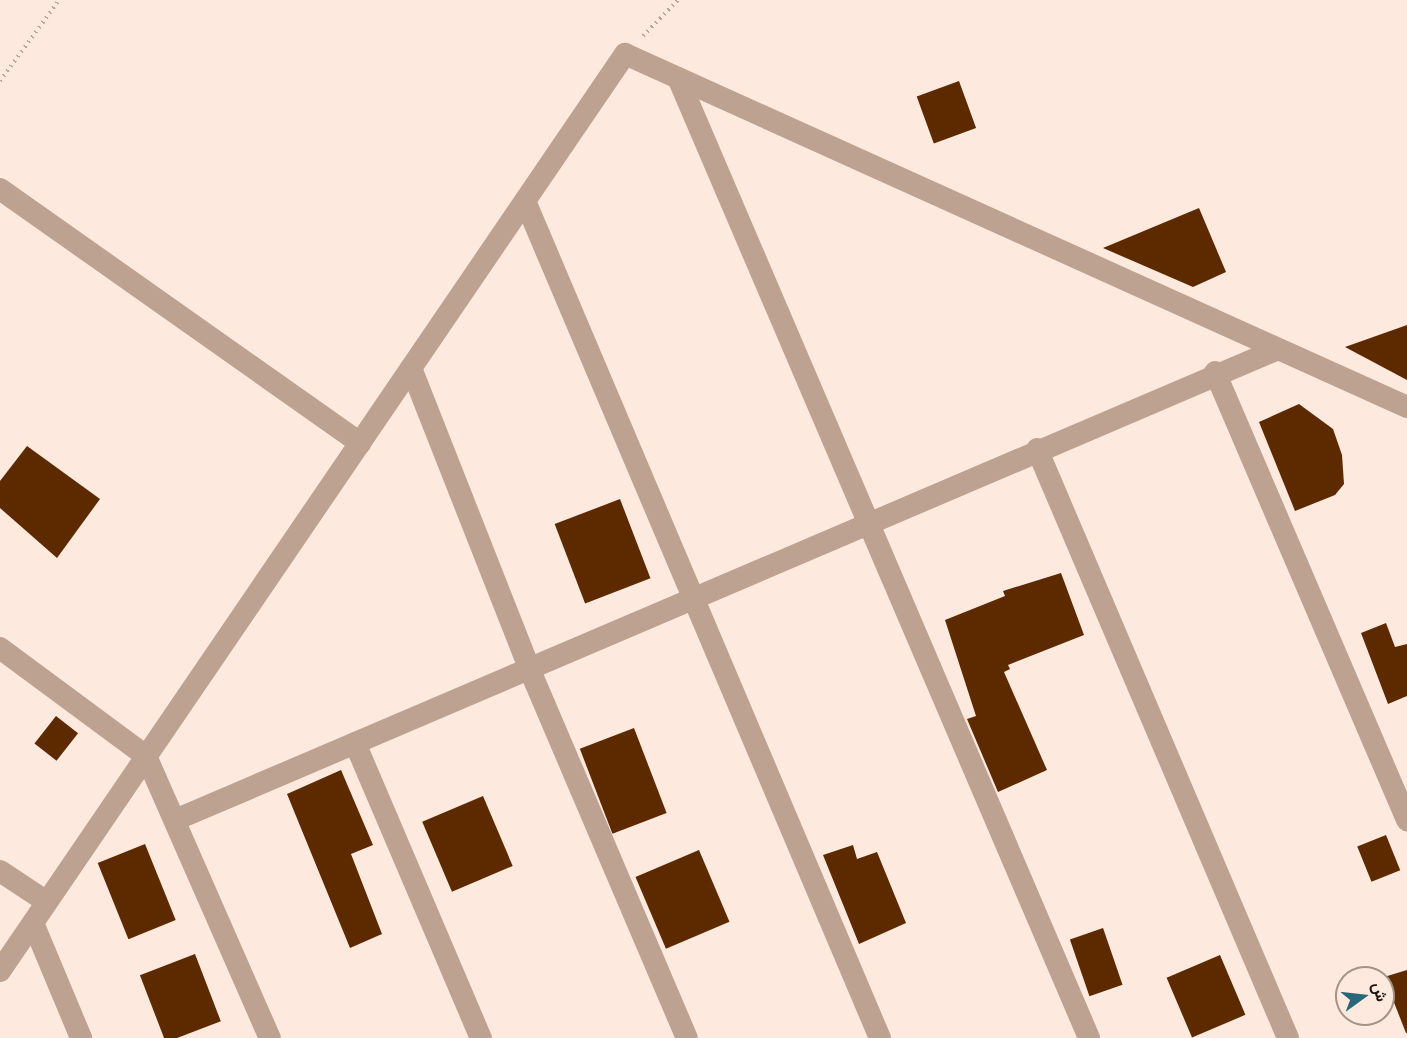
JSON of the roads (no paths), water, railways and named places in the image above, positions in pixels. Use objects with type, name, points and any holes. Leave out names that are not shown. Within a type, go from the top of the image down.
[{"type":"street","points":[[0,971],[625,54],[1407,407]]},
{"type":"street","points":[[678,78],[1089,1038]]},
{"type":"street","points":[[0,189],[360,443]]},
{"type":"street","points":[[525,201],[691,598],[880,1038]]},
{"type":"street","points":[[175,820],[1215,372],[1278,349]]},
{"type":"street","points":[[411,368],[529,668],[687,1038]]},
{"type":"street","points":[[1215,372],[1407,821]]},
{"type":"street","points":[[1036,449],[1288,1038]]},
{"type":"street","points":[[0,648],[146,756],[270,1038]]},
{"type":"street","points":[[355,743],[481,1038]]},
{"type":"street","points":[[0,871],[47,902]]},
{"type":"street","points":[[33,923],[81,1038]]}]
